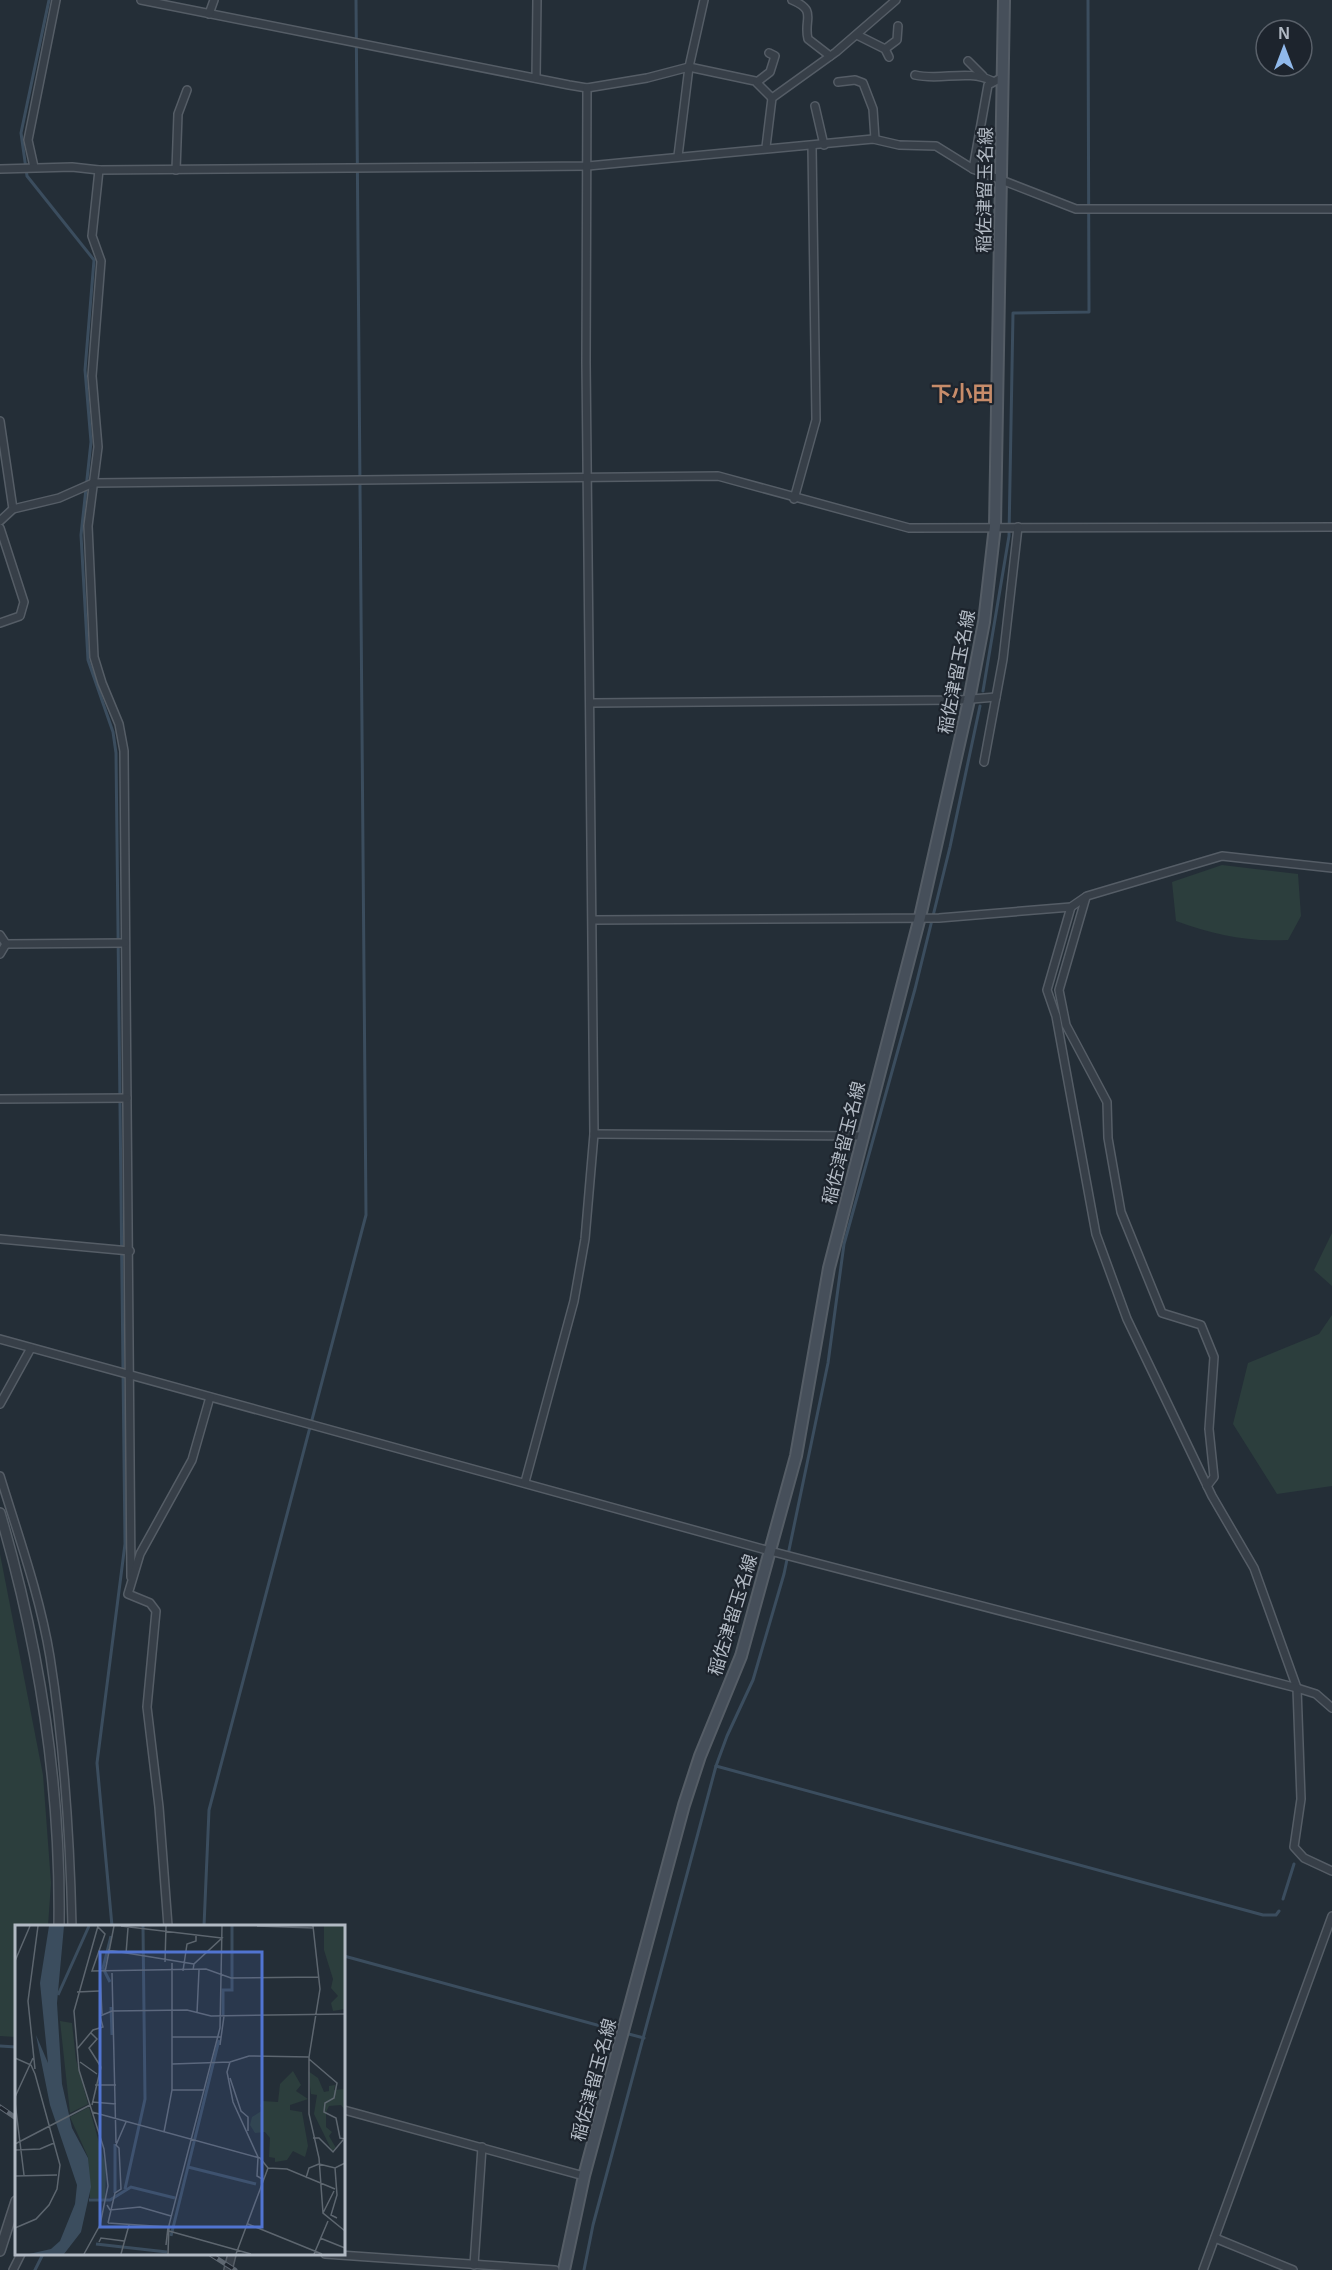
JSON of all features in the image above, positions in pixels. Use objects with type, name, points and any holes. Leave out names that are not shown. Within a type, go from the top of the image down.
[{"type":"main road","name":"稲佐津留玉名線","points":[[564,2270],[584,2176],[684,1805],[700,1756],[741,1656],[796,1456],[829,1268],[862,1136],[923,917],[969,700],[984,622],[996,526],[1002,179],[998,79],[1004,0]]},
{"type":"street","points":[[32,167],[28,140],[56,0]]},
{"type":"street","points":[[141,0],[587,87],[647,78],[689,67],[757,82],[772,98]]},
{"type":"street","points":[[209,14],[214,0]]},
{"type":"street","points":[[536,78],[537,0]]},
{"type":"street","points":[[678,156],[689,67],[704,0]]},
{"type":"street","points":[[792,0],[807,8],[809,13],[808,39],[830,56]]},
{"type":"street","points":[[766,147],[772,98],[857,35],[896,0]]},
{"type":"street","points":[[885,49],[897,40],[898,26]]},
{"type":"street","points":[[857,35],[885,49],[889,57]]},
{"type":"street","points":[[757,82],[770,72],[775,56],[770,53]]},
{"type":"street","points":[[968,61],[983,76]]},
{"type":"street","points":[[915,75],[983,76],[998,79]]},
{"type":"street","points":[[973,169],[988,85],[998,79]]},
{"type":"street","points":[[838,82],[855,80],[864,83],[873,109],[875,139]]},
{"type":"street","points":[[525,1482],[574,1300],[585,1239],[594,1134],[585,172],[588,166],[587,87]]},
{"type":"street","points":[[176,170],[178,114],[187,90]]},
{"type":"street","points":[[815,106],[824,145]]},
{"type":"street","points":[[0,169],[32,167],[99,170],[359,170],[588,166],[766,147],[812,146],[875,139],[899,145],[936,146],[973,169],[1076,209],[1332,209]]},
{"type":"street","points":[[794,499],[816,420],[812,146]]},
{"type":"street","points":[[99,170],[92,236],[101,261],[92,376],[98,447],[88,526],[94,657],[119,724],[123,751],[130,1375],[131,1577],[129,1594],[150,1603],[156,1611],[147,1707],[159,1807],[168,1925]]},
{"type":"street","points":[[0,421],[13,509]]},
{"type":"street","points":[[0,521],[13,509],[59,498],[77,488],[93,483],[718,476],[794,499],[909,528],[1332,527]]},
{"type":"street","points":[[984,762],[996,697],[1018,527]]},
{"type":"street","points":[[0,528],[24,602],[20,616],[0,623]]},
{"type":"street","points":[[591,703],[969,700],[996,697]]},
{"type":"street","points":[[593,920],[939,918],[1071,908],[1086,897],[1222,855],[1332,868]]},
{"type":"street","points":[[1086,897],[1059,990],[1066,1024],[1107,1102],[1108,1138],[1121,1212],[1139,1260],[1162,1313],[1201,1325],[1214,1358],[1209,1429],[1214,1477],[1207,1486]]},
{"type":"street","points":[[1071,908],[1047,990],[1056,1016],[1096,1234],[1126,1319],[1207,1486],[1254,1568],[1297,1688],[1302,1799],[1294,1847],[1304,1858],[1332,1871]]},
{"type":"street","points":[[0,935],[6,944]]},
{"type":"street","points":[[6,944],[125,944]]},
{"type":"street","points":[[0,954],[6,944]]},
{"type":"street","points":[[0,1099],[126,1098]]},
{"type":"street","points":[[594,1134],[862,1136]]},
{"type":"street","points":[[0,1239],[128,1251]]},
{"type":"street","points":[[0,1339],[770,1551],[1297,1688],[1316,1694],[1332,1707]]},
{"type":"street","points":[[0,1404],[31,1348]]},
{"type":"street","points":[[131,1577],[140,1554],[192,1460],[210,1397]]},
{"type":"street","points":[[0,1476],[30,1576],[49,1655],[66,1793],[72,1925]]},
{"type":"street","points":[[0,1513],[14,1561],[41,1695],[55,1801],[60,1877],[59,1925]]},
{"type":"street","points":[[1203,2270],[1332,1916]]},
{"type":"street","points":[[345,2110],[584,2176]]},
{"type":"street","points":[[474,2265],[482,2147]]},
{"type":"street","points":[[0,2251],[15,2204]]},
{"type":"street","points":[[1215,2238],[1293,2270]]},
{"type":"street","points":[[13,2270],[20,2255]]},
{"type":"street","points":[[228,2270],[231,2255]]},
{"type":"street","points":[[345,2255],[555,2270]]},
{"type":"shaded area","points":[[1222,865],[1298,874],[1301,916],[1288,940],[1259,940],[1231,936],[1176,921],[1172,882]]},
{"type":"shaded area","points":[[1332,1233],[1332,1286],[1314,1270]]},
{"type":"shaded area","points":[[1332,1315],[1332,1486],[1277,1494],[1233,1424],[1248,1363],[1319,1334]]},
{"type":"shaded area","points":[[0,1554],[43,1775],[51,1883],[48,1925],[15,1925],[15,2037],[0,2036]]},
{"type":"waterway","points":[[49,0],[21,133],[27,176],[94,260],[85,370],[91,442],[81,535],[88,660],[113,732],[116,753],[125,1544],[97,1763],[112,1925]]},
{"type":"waterway","points":[[204,1925],[209,1810],[366,1215],[356,0]]},
{"type":"waterway","points":[[983,691],[1009,536],[1013,313],[1089,312],[1088,0]]},
{"type":"waterway","points":[[584,2270],[593,2225],[716,1766],[753,1680],[784,1574],[828,1363],[844,1244],[915,989],[950,847],[980,706]]},
{"type":"waterway","points":[[716,1766],[1263,1915],[1276,1915],[1279,1911]]},
{"type":"waterway","points":[[1283,1899],[1294,1864]]},
{"type":"waterway","points":[[345,1956],[619,2031]]},
{"type":"waterway","points":[[625,2033],[644,2038]]},
{"type":"waterway","points":[[0,2046],[15,2047]]},
{"type":"waterway","points":[[35,2270],[42,2255]]},
{"type":"railway","points":[[0,2107],[15,2117]]},
{"type":"railway","points":[[212,2255],[235,2270]]},
{"type":"district","name":"下小田","points":[[962,394]]}]
